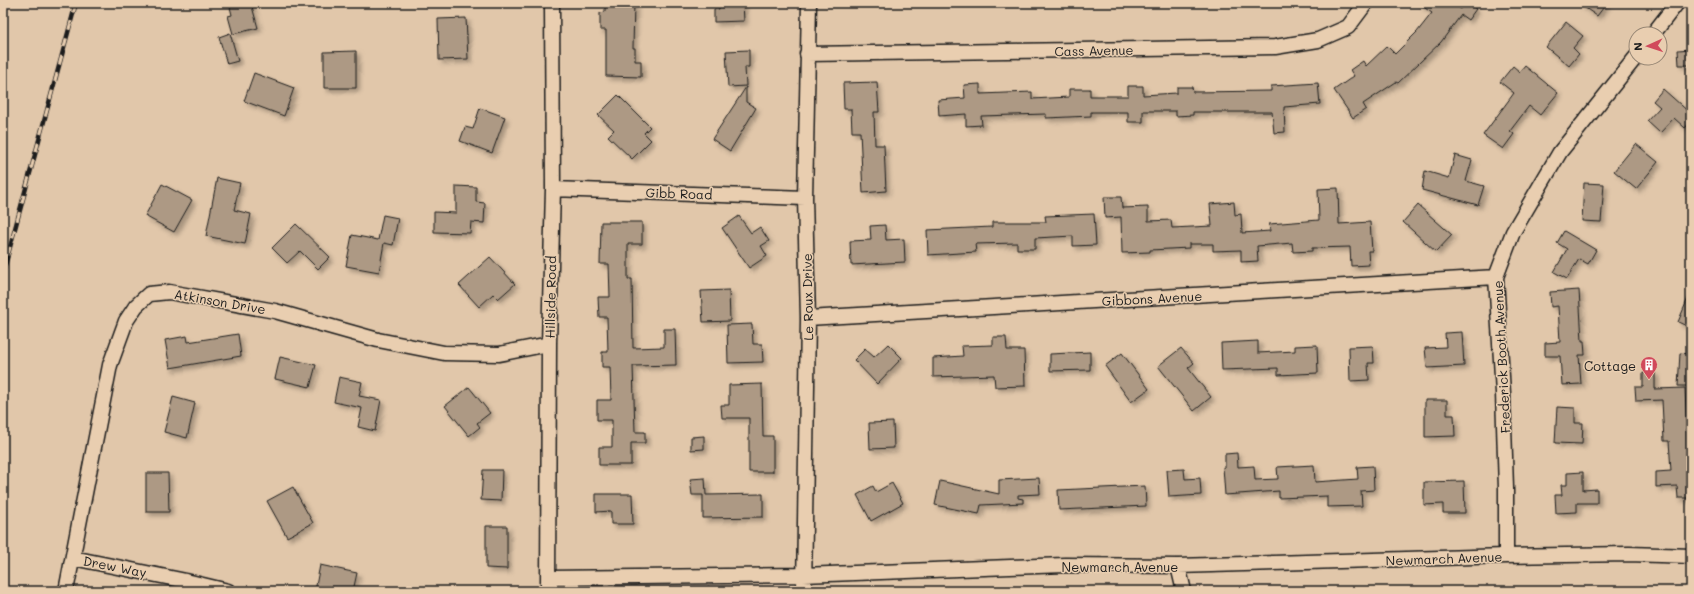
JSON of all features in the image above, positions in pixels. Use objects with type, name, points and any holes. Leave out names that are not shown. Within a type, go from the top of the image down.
[{"type":"street","name":"Hillside Road","points":[[549,584],[549,344],[552,189],[552,3]]},
{"type":"street","name":"Le Roux Drive","points":[[804,591],[803,575],[808,318],[805,198],[809,3]]},
{"type":"street","name":"Cass Avenue","points":[[807,54],[1275,47],[1318,40],[1348,27],[1366,3]]},
{"type":"street","points":[[1659,26],[1677,3]]},
{"type":"street","name":"Frederick Booth Avenue","points":[[1506,556],[1503,400],[1496,277],[1513,232],[1560,152],[1629,66]]},
{"type":"street","name":"Gibb Road","points":[[552,189],[805,198]]},
{"type":"street","name":"Gibbons Avenue","points":[[808,318],[1496,277]]},
{"type":"street","name":"Atkinson Drive","points":[[66,591],[110,365],[126,321],[136,306],[149,294],[169,292],[275,311],[378,340],[444,353],[499,354],[549,344]]},
{"type":"street","name":"Newmarch Avenue","points":[[549,584],[1064,565],[1178,566],[1506,556],[1629,554],[1691,556]]},
{"type":"street","name":"Drew Way","points":[[73,558],[228,591]]},
{"type":"street","points":[[1178,566],[1184,591]]},
{"type":"building","points":[[229,3],[251,3],[258,28],[233,34],[228,16],[232,15]]},
{"type":"building","points":[[605,3],[634,3],[633,48],[635,48],[635,61],[641,61],[641,77],[606,76],[606,30],[600,30],[600,13],[605,12]]},
{"type":"building","points":[[719,3],[743,3],[744,21],[714,22],[714,9],[719,9]]},
{"type":"building","points":[[1418,3],[1453,3],[1461,9],[1465,3],[1468,3],[1476,9],[1468,20],[1461,15],[1441,42],[1398,83],[1396,82],[1363,104],[1366,109],[1353,118],[1334,90],[1354,76],[1350,70],[1363,61],[1366,66],[1387,46],[1395,54],[1417,32],[1432,13]]},
{"type":"building","points":[[1578,3],[1607,3],[1597,16]]},
{"type":"building","points":[[466,18],[468,59],[439,60],[438,19]]},
{"type":"building","points":[[1566,22],[1583,36],[1573,48],[1579,54],[1569,66],[1546,47]]},
{"type":"building","points":[[230,33],[238,61],[227,64],[219,37]]},
{"type":"building","points":[[1691,49],[1691,65],[1679,65],[1678,50]]},
{"type":"building","points":[[749,50],[749,67],[745,67],[746,86],[728,87],[726,51]]},
{"type":"building","points":[[356,51],[356,88],[324,88],[324,52]]},
{"type":"building","points":[[1513,66],[1520,72],[1525,66],[1558,93],[1540,115],[1529,106],[1510,131],[1514,134],[1503,149],[1483,135],[1514,93],[1500,82]]},
{"type":"building","points":[[254,73],[294,88],[284,116],[244,101]]},
{"type":"building","points":[[877,82],[879,112],[874,112],[875,145],[884,145],[886,191],[863,193],[860,132],[852,132],[851,109],[844,109],[843,83]]},
{"type":"building","points":[[1318,83],[1320,104],[1284,107],[1285,132],[1274,133],[1272,112],[1193,112],[1193,115],[1176,116],[1176,111],[1143,111],[1143,122],[1128,122],[1128,112],[1091,112],[1091,116],[1046,118],[1046,114],[981,116],[982,125],[966,126],[966,114],[939,116],[938,100],[965,98],[964,85],[980,84],[980,94],[1032,92],[1032,99],[1069,97],[1069,89],[1090,89],[1090,96],[1128,96],[1128,86],[1143,86],[1143,95],[1177,93],[1177,87],[1192,87],[1193,92],[1271,91],[1271,86]]},
{"type":"building","points":[[746,87],[746,102],[756,108],[730,151],[712,139]]},
{"type":"building","points":[[1663,89],[1691,114],[1691,121],[1685,128],[1674,118],[1660,133],[1647,121],[1660,107],[1653,101]]},
{"type":"building","points":[[618,95],[650,127],[644,133],[651,140],[632,159],[608,136],[614,130],[598,115]]},
{"type":"building","points":[[480,108],[505,117],[492,153],[460,141],[465,127],[473,129]]},
{"type":"building","points":[[1636,144],[1658,162],[1636,189],[1614,171]]},
{"type":"building","points":[[1455,155],[1472,160],[1466,181],[1484,186],[1478,205],[1422,190],[1425,171],[1449,178]]},
{"type":"building","points":[[217,178],[240,183],[234,210],[251,214],[245,244],[206,236]]},
{"type":"building","points":[[1584,183],[1604,184],[1601,222],[1582,221]]},
{"type":"building","points":[[162,184],[192,200],[174,232],[145,216]]},
{"type":"building","points":[[456,186],[476,187],[476,202],[485,203],[484,223],[471,222],[470,233],[434,232],[434,212],[456,213]]},
{"type":"building","points":[[1338,188],[1339,224],[1370,222],[1372,251],[1368,251],[1369,265],[1351,266],[1350,247],[1312,248],[1312,251],[1293,252],[1292,243],[1257,246],[1258,261],[1241,262],[1241,250],[1213,251],[1213,244],[1189,244],[1189,248],[1122,253],[1121,217],[1105,218],[1104,197],[1121,197],[1122,208],[1148,207],[1148,221],[1171,220],[1172,228],[1212,226],[1210,204],[1234,202],[1235,215],[1241,214],[1242,233],[1270,231],[1269,224],[1319,220],[1318,189]]},
{"type":"building","points":[[1418,205],[1452,235],[1436,252],[1403,222]]},
{"type":"building","points":[[1094,214],[1096,245],[1073,246],[1073,236],[1035,238],[1035,249],[1017,249],[1017,243],[975,244],[976,252],[928,255],[927,230],[992,227],[992,222],[1046,222],[1045,216]]},
{"type":"building","points":[[383,215],[398,218],[393,245],[384,243],[379,272],[346,266],[352,235],[378,240]]},
{"type":"building","points":[[739,216],[751,233],[760,227],[769,241],[761,246],[767,256],[749,268],[722,228]]},
{"type":"building","points":[[601,222],[642,222],[642,244],[628,244],[628,279],[632,279],[633,348],[664,347],[664,329],[675,329],[676,365],[633,366],[635,432],[645,432],[645,443],[631,443],[631,465],[599,465],[599,447],[612,447],[612,420],[597,420],[597,400],[611,400],[610,367],[602,367],[602,352],[608,352],[607,317],[599,317],[598,297],[610,297],[609,264],[600,264]]},
{"type":"building","points":[[296,224],[330,257],[318,269],[300,251],[287,263],[272,248]]},
{"type":"building","points":[[885,225],[886,240],[904,239],[905,262],[851,265],[850,241],[871,240],[870,226]]},
{"type":"building","points":[[1564,231],[1596,250],[1588,264],[1579,259],[1567,279],[1554,272],[1567,249],[1557,243]]},
{"type":"building","points":[[490,257],[515,284],[498,299],[493,294],[479,307],[459,285]]},
{"type":"building","points":[[729,290],[730,321],[703,322],[701,291]]},
{"type":"building","points":[[1579,290],[1582,341],[1584,341],[1585,355],[1579,355],[1581,384],[1562,385],[1560,356],[1545,356],[1545,343],[1560,342],[1558,306],[1551,307],[1550,292]]},
{"type":"building","points":[[1691,291],[1691,328],[1678,322]]},
{"type":"building","points":[[752,324],[753,344],[762,344],[763,362],[728,363],[727,325]]},
{"type":"building","points":[[1462,332],[1464,366],[1427,368],[1425,348],[1446,347],[1445,333]]},
{"type":"building","points":[[238,334],[241,356],[170,368],[165,340],[187,336],[188,342]]},
{"type":"building","points":[[993,337],[1006,337],[1007,350],[1024,350],[1025,386],[995,387],[994,375],[933,377],[933,358],[963,356],[962,346],[993,345]]},
{"type":"building","points":[[1258,341],[1258,353],[1295,351],[1295,346],[1317,345],[1318,373],[1278,375],[1278,368],[1222,370],[1221,343]]},
{"type":"building","points":[[888,344],[902,358],[877,384],[854,360],[865,349],[874,357]]},
{"type":"building","points":[[1373,346],[1374,363],[1368,363],[1369,380],[1350,381],[1349,347]]},
{"type":"building","points":[[1181,348],[1194,363],[1188,368],[1211,397],[1194,411],[1158,366]]},
{"type":"building","points":[[1090,352],[1090,370],[1050,371],[1050,354]]},
{"type":"building","points":[[1122,353],[1149,389],[1131,402],[1105,366]]},
{"type":"building","points":[[1680,353],[1691,354],[1691,386],[1678,386]]},
{"type":"building","points":[[280,357],[316,365],[310,387],[275,379]]},
{"type":"building","points":[[1655,372],[1655,389],[1685,388],[1688,458],[1691,457],[1691,498],[1678,498],[1677,486],[1656,487],[1656,472],[1671,471],[1669,441],[1664,441],[1662,400],[1636,401],[1635,387],[1643,387],[1643,373]]},
{"type":"building","points":[[339,377],[362,382],[359,396],[381,400],[375,431],[358,427],[362,408],[334,402]]},
{"type":"building","points":[[762,384],[763,436],[773,436],[773,472],[749,472],[749,418],[722,418],[721,405],[729,405],[729,385]]},
{"type":"building","points":[[469,387],[490,413],[477,423],[480,427],[469,436],[445,406]]},
{"type":"building","points":[[173,397],[195,403],[187,438],[164,432]]},
{"type":"building","points":[[1425,400],[1447,400],[1447,415],[1454,415],[1455,436],[1425,437]]},
{"type":"building","points":[[1557,407],[1575,408],[1575,423],[1583,423],[1582,444],[1555,443]]},
{"type":"building","points":[[893,422],[894,448],[870,449],[869,423]]},
{"type":"building","points":[[704,436],[704,449],[691,450],[691,437]]},
{"type":"building","points":[[1237,453],[1238,467],[1254,466],[1255,480],[1278,479],[1277,467],[1314,465],[1315,482],[1358,479],[1357,467],[1373,466],[1374,490],[1361,491],[1362,506],[1327,507],[1327,496],[1279,498],[1279,491],[1225,495],[1223,467],[1225,467],[1225,454]]},
{"type":"building","points":[[1184,469],[1185,479],[1200,478],[1201,495],[1169,497],[1167,470]]},
{"type":"building","points":[[483,470],[502,470],[501,501],[481,500]]},
{"type":"building","points":[[1583,472],[1583,490],[1597,489],[1597,503],[1577,503],[1577,512],[1556,513],[1555,495],[1562,495],[1561,485],[1567,485],[1567,473]]},
{"type":"building","points":[[146,473],[168,473],[169,512],[146,512]]},
{"type":"building","points":[[705,478],[706,495],[763,494],[763,517],[703,518],[703,495],[692,495],[690,479]]},
{"type":"building","points":[[1039,478],[1040,494],[1018,495],[1018,498],[1023,499],[1023,503],[981,505],[979,514],[935,505],[940,481],[999,494],[999,480]]},
{"type":"building","points":[[1464,481],[1465,513],[1443,513],[1443,504],[1424,505],[1424,482]]},
{"type":"building","points":[[892,483],[903,503],[871,521],[857,495],[873,486],[876,492]]},
{"type":"building","points":[[1145,486],[1146,506],[1059,510],[1058,490]]},
{"type":"building","points":[[293,487],[313,523],[287,537],[267,501]]},
{"type":"building","points":[[596,494],[632,494],[633,524],[611,524],[611,511],[596,512]]},
{"type":"building","points":[[486,526],[507,526],[507,569],[486,568]]},
{"type":"building","points":[[320,565],[357,573],[353,591],[315,591]]},
{"type":"railway","points":[[3,273],[76,3]]},
{"type":"place","name":"Cottage","points":[[1649,380]]}]
